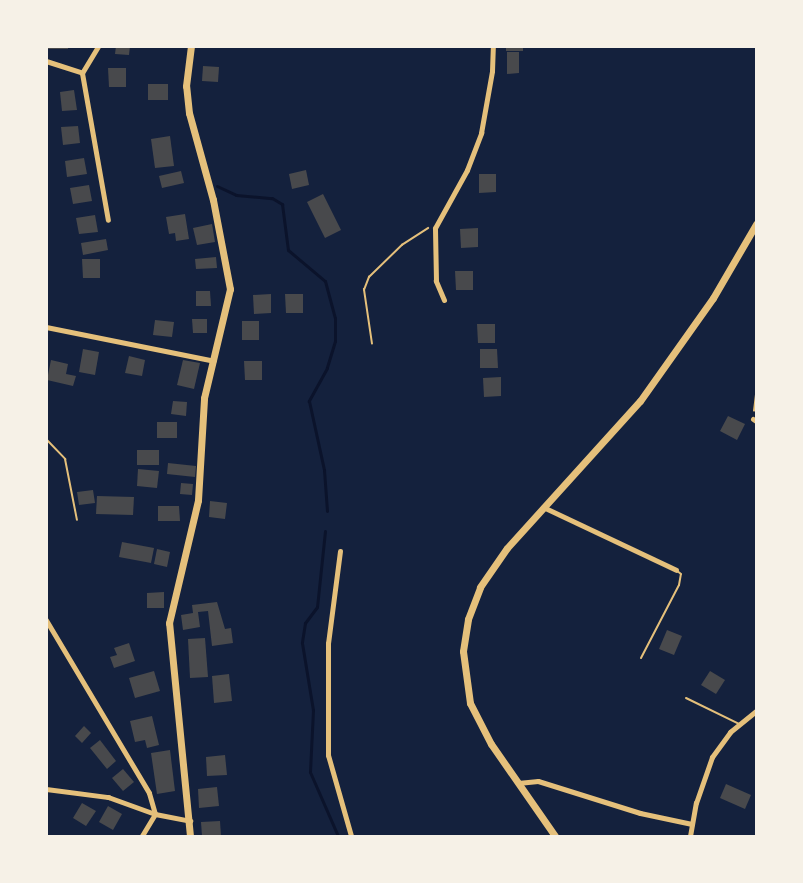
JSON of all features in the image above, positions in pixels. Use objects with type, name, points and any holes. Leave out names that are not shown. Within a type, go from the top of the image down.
[{"type":"street","points":[[98,46],[82,73],[108,220]]},
{"type":"street","points":[[190,837],[168,630],[172,600],[201,483],[204,398],[230,289],[213,200],[189,113],[186,86],[191,46]]},
{"type":"street","points":[[444,300],[435,272],[437,222],[467,170],[481,133],[492,71],[493,46]]},
{"type":"street","points":[[46,61],[82,73]]},
{"type":"street","points":[[555,837],[490,744],[470,703],[463,651],[468,619],[489,572],[543,507],[640,401],[713,298],[756,224]]},
{"type":"street","points":[[46,327],[214,361]]},
{"type":"street","points":[[543,507],[676,570]]},
{"type":"street","points":[[340,551],[328,643],[328,755],[351,837]]},
{"type":"street","points":[[46,620],[117,732],[149,793],[155,814],[142,837]]},
{"type":"street","points":[[690,837],[712,757],[738,724],[756,711]]},
{"type":"street","points":[[518,783],[538,781],[630,810],[692,824]]},
{"type":"street","points":[[46,789],[108,797],[155,814],[190,821]]},
{"type":"lane","points":[[46,439],[65,459],[77,520]]},
{"type":"lane","points":[[641,658],[679,585],[681,574],[676,570]]},
{"type":"lane","points":[[686,698],[738,724]]},
{"type":"path","points":[[372,344],[364,290],[369,277],[402,245],[437,222]]},
{"type":"path","points":[[755,404],[756,394]]},
{"type":"building","points":[[46,46],[68,46],[68,49],[46,49]]},
{"type":"building","points":[[116,46],[130,46],[129,55],[115,54]]},
{"type":"building","points":[[506,46],[523,46],[523,51],[506,51]]},
{"type":"building","points":[[507,52],[519,52],[519,73],[507,74]]},
{"type":"building","points":[[203,66],[219,67],[218,82],[202,81]]},
{"type":"building","points":[[108,68],[126,68],[126,87],[109,87]]},
{"type":"building","points":[[148,84],[168,84],[168,100],[148,100]]},
{"type":"building","points":[[74,90],[77,110],[62,111],[60,92]]},
{"type":"building","points":[[78,126],[80,143],[63,145],[61,127]]},
{"type":"building","points":[[170,136],[174,166],[155,168],[151,139]]},
{"type":"building","points":[[84,158],[87,174],[67,177],[65,161]]},
{"type":"building","points":[[306,170],[309,185],[292,189],[289,174]]},
{"type":"building","points":[[181,171],[184,183],[162,188],[159,176]]},
{"type":"building","points":[[479,174],[496,174],[496,192],[479,193]]},
{"type":"building","points":[[89,185],[92,201],[73,204],[70,188]]},
{"type":"building","points":[[323,194],[341,230],[325,238],[307,202]]},
{"type":"building","points":[[185,214],[189,239],[176,241],[175,233],[169,234],[166,217]]},
{"type":"building","points":[[95,215],[98,232],[79,234],[76,218]]},
{"type":"building","points":[[212,224],[215,242],[197,245],[193,228]]},
{"type":"building","points":[[478,228],[478,247],[461,248],[460,229]]},
{"type":"building","points":[[106,239],[108,250],[83,255],[81,243]]},
{"type":"building","points":[[216,257],[217,268],[196,269],[195,259]]},
{"type":"building","points":[[82,259],[100,259],[100,278],[83,278]]},
{"type":"building","points":[[455,271],[473,271],[473,290],[456,290]]},
{"type":"building","points":[[196,291],[210,291],[211,306],[196,306]]},
{"type":"building","points":[[271,294],[271,313],[254,314],[253,295]]},
{"type":"building","points":[[285,294],[303,294],[303,313],[286,313]]},
{"type":"building","points":[[192,319],[207,319],[207,333],[193,333]]},
{"type":"building","points":[[155,320],[174,322],[172,337],[153,335]]},
{"type":"building","points":[[242,321],[259,321],[259,340],[242,340]]},
{"type":"building","points":[[477,324],[495,324],[495,343],[478,343]]},
{"type":"building","points":[[83,349],[99,352],[95,375],[79,372]]},
{"type":"building","points":[[480,349],[497,349],[498,368],[480,368]]},
{"type":"building","points":[[129,356],[145,360],[142,376],[125,373]]},
{"type":"building","points":[[51,360],[68,364],[66,374],[76,376],[73,386],[47,380]]},
{"type":"building","points":[[183,360],[200,363],[194,389],[177,385]]},
{"type":"building","points":[[244,361],[262,361],[262,380],[245,380]]},
{"type":"building","points":[[501,377],[501,396],[484,397],[483,378]]},
{"type":"building","points":[[173,401],[187,402],[186,416],[171,414]]},
{"type":"building","points":[[728,416],[745,424],[737,440],[720,431]]},
{"type":"building","points":[[157,422],[177,422],[177,438],[157,438]]},
{"type":"building","points":[[137,450],[159,450],[159,465],[137,465]]},
{"type":"building","points":[[168,463],[196,466],[195,477],[167,474]]},
{"type":"building","points":[[138,469],[159,471],[157,488],[137,486]]},
{"type":"building","points":[[181,483],[193,484],[192,495],[180,494]]},
{"type":"building","points":[[93,490],[95,503],[79,505],[77,492]]},
{"type":"building","points":[[97,496],[134,497],[133,515],[96,514]]},
{"type":"building","points":[[210,501],[227,503],[225,519],[209,517]]},
{"type":"building","points":[[158,506],[179,506],[180,521],[158,521]]},
{"type":"building","points":[[122,542],[154,548],[151,563],[119,557]]},
{"type":"building","points":[[157,549],[170,552],[167,567],[154,564]]},
{"type":"building","points":[[164,592],[164,608],[147,608],[147,593]]},
{"type":"building","points":[[217,602],[225,629],[231,628],[233,643],[212,646],[208,611],[198,612],[200,627],[183,630],[181,615],[193,613],[192,605]]},
{"type":"building","points":[[667,630],[682,636],[674,655],[659,649]]},
{"type":"building","points":[[205,638],[208,677],[190,678],[188,639]]},
{"type":"building","points":[[129,643],[135,661],[114,668],[110,657],[117,655],[114,648]]},
{"type":"building","points":[[154,671],[160,691],[135,698],[129,678]]},
{"type":"building","points":[[710,671],[725,680],[716,694],[701,685]]},
{"type":"building","points":[[229,674],[232,701],[214,703],[212,676]]},
{"type":"building","points":[[152,716],[159,745],[147,748],[145,740],[135,742],[130,721]]},
{"type":"building","points":[[84,726],[91,733],[82,743],[75,736]]},
{"type":"building","points":[[100,740],[116,761],[107,769],[90,748]]},
{"type":"building","points":[[170,750],[175,791],[157,794],[151,753]]},
{"type":"building","points":[[225,755],[227,775],[207,776],[206,757]]},
{"type":"building","points":[[123,769],[134,782],[123,791],[112,778]]},
{"type":"building","points":[[726,784],[751,795],[745,809],[720,798]]},
{"type":"building","points":[[217,787],[219,806],[199,808],[198,789]]},
{"type":"building","points":[[82,803],[96,811],[86,826],[73,818]]},
{"type":"building","points":[[108,806],[122,814],[113,830],[99,822]]},
{"type":"building","points":[[220,821],[221,836],[202,836],[201,822]]},
{"type":"waterway","points":[[217,186],[236,195],[272,198],[282,204],[288,250],[325,281],[335,318],[335,341],[327,368],[309,401],[324,470],[327,511]]},
{"type":"waterway","points":[[325,531],[317,607],[305,623],[302,643],[313,710],[310,772],[338,836]]}]
